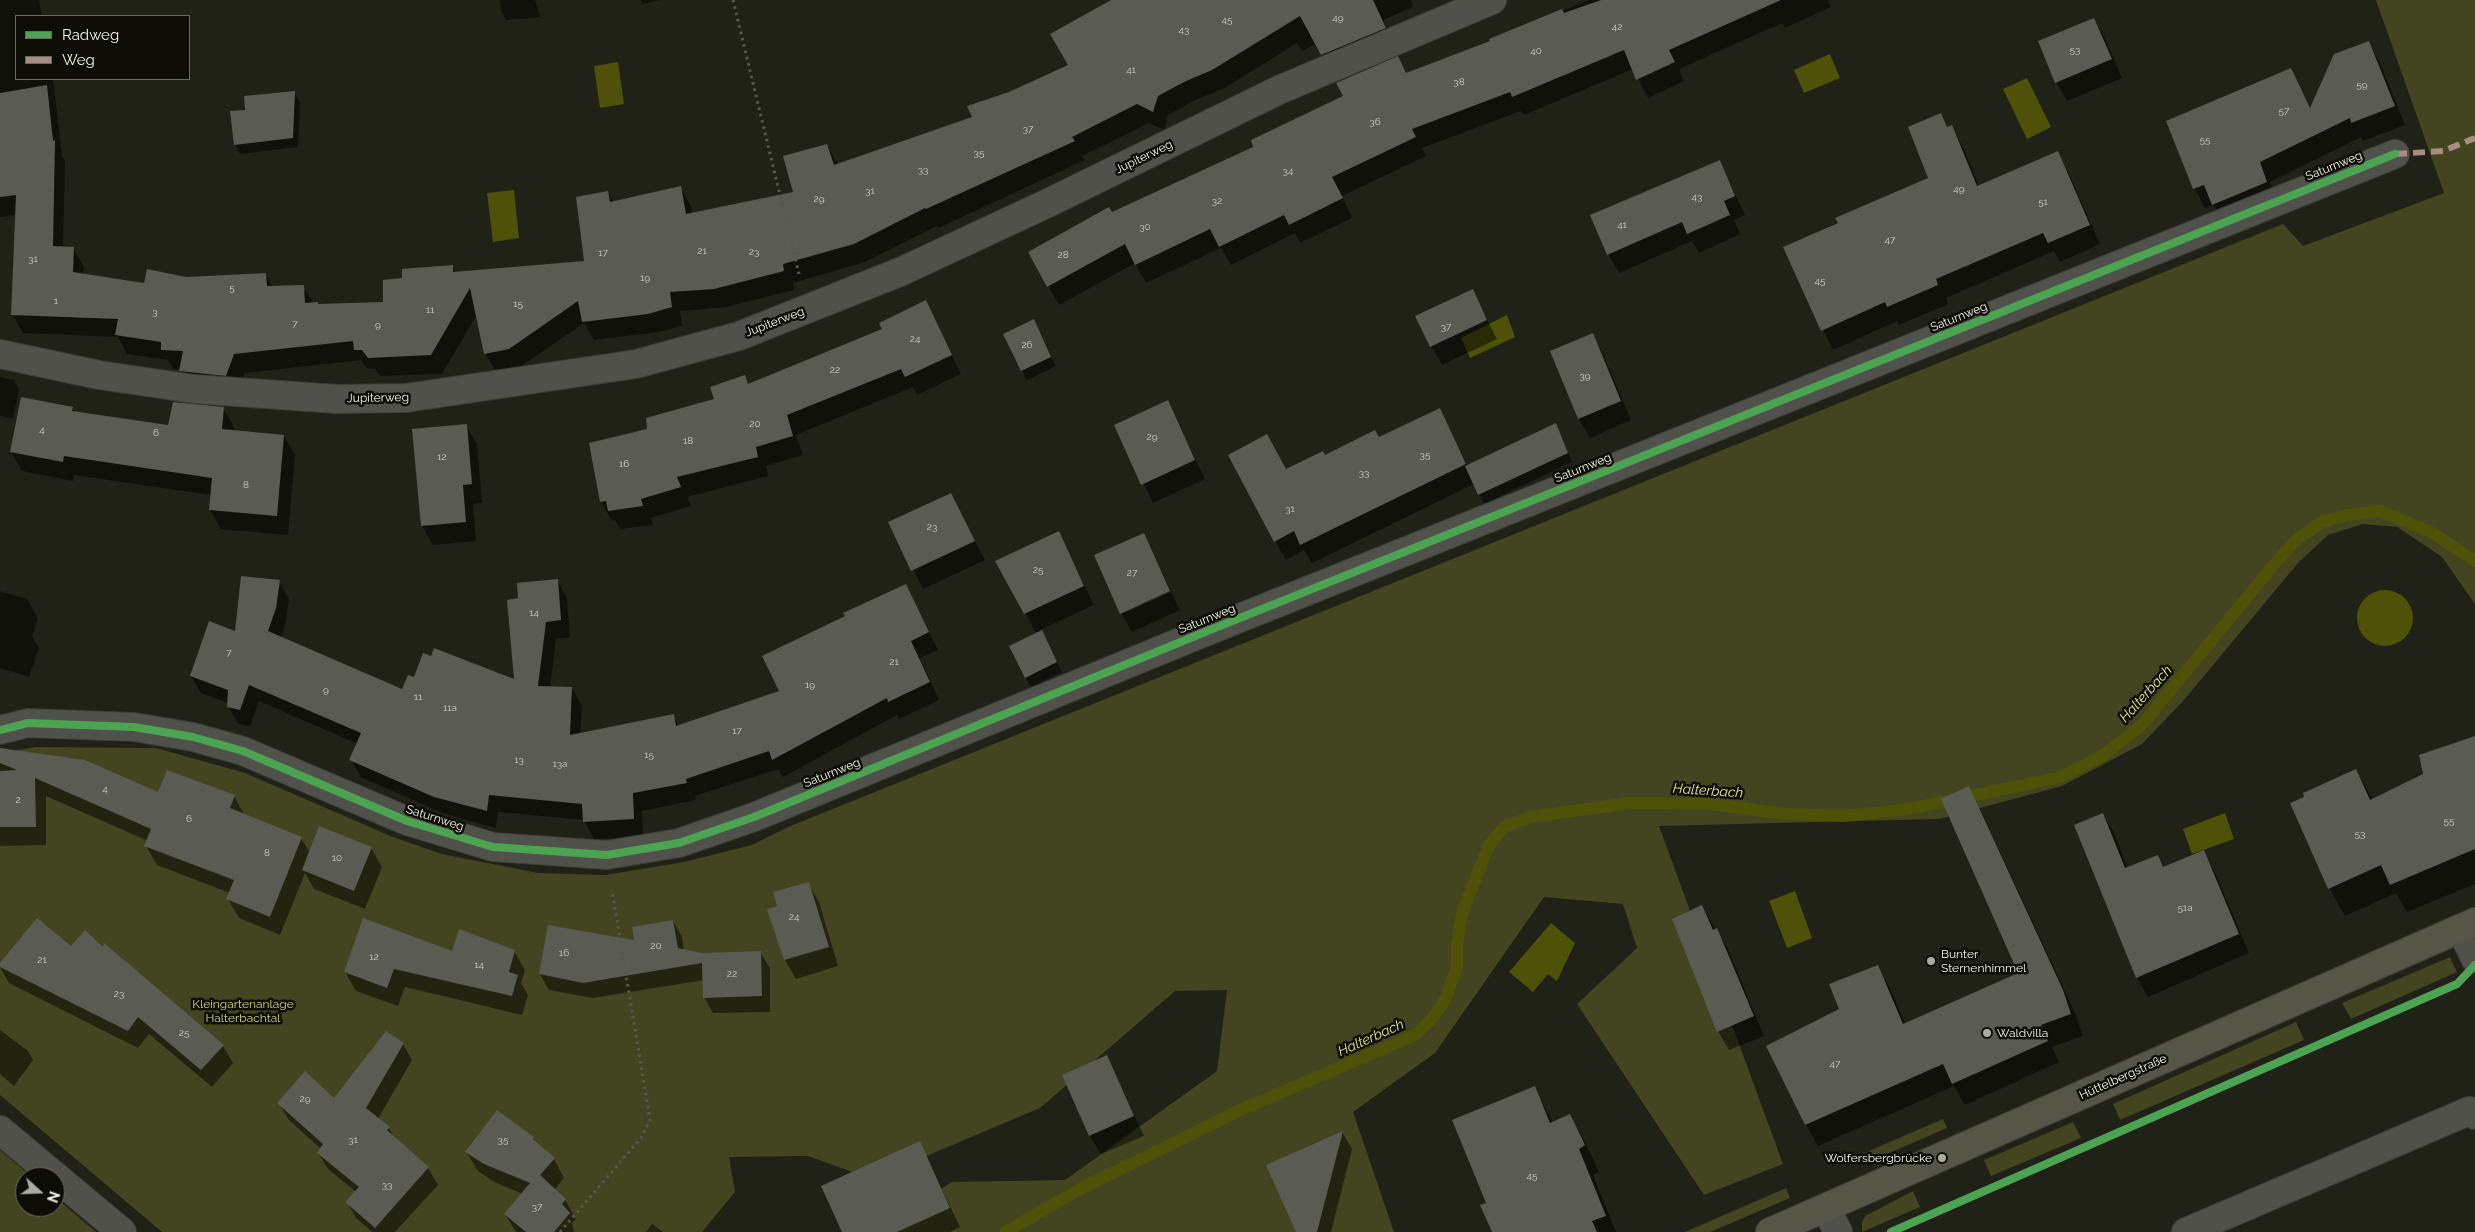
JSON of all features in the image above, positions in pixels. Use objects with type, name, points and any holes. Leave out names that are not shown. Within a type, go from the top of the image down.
[{"type":"main road","name":"Hüttelbergstraße","points":[[1770,1232],[2468,926]]},
{"type":"street","name":"Jupiterweg","points":[[0,354],[99,375],[194,389],[336,399],[406,398],[636,364],[739,336],[900,272],[1029,212],[1279,90],[1492,0]]},
{"type":"street","name":"Saturnweg","points":[[0,730],[28,723],[134,727],[193,737],[243,751],[407,821],[493,847],[607,855],[679,843],[754,817],[1214,629],[2395,154]]},
{"type":"street","name":"Saturnweg","points":[[0,707],[28,723]]},
{"type":"street","points":[[2468,926],[2475,958]]},
{"type":"street","points":[[2186,1232],[2469,1111],[2475,1115]]},
{"type":"street","points":[[0,1130],[122,1232]]},
{"type":"street","points":[[1826,1208],[1838,1232]]},
{"type":"path","points":[[733,0],[807,310]]},
{"type":"path","points":[[560,1232],[641,1138],[650,1120],[611,883]]},
{"type":"green space","name":"Kleingartenanlage Halterbachtal","points":[[2376,0],[2475,0],[2475,604],[2442,557],[2397,527],[2363,524],[2328,535],[2298,563],[2184,700],[2142,744],[2062,786],[1939,819],[1659,826],[1783,1164],[1704,1195],[1577,1004],[1637,948],[1623,904],[1544,897],[1435,1053],[1353,1112],[1394,1232],[869,1232],[952,1182],[1065,1180],[1217,1071],[1227,990],[1175,991],[1040,1108],[872,1179],[808,1156],[729,1157],[735,1192],[702,1232],[162,1232],[0,1095],[0,753],[36,747],[156,748],[245,773],[393,837],[442,854],[538,873],[605,875],[684,862],[752,845],[788,827],[2283,224],[2303,246],[2444,193]]},
{"type":"green space","points":[[2450,957],[2457,972],[2351,1019],[2342,1003]]},
{"type":"green space","points":[[2296,1022],[2304,1040],[2120,1120],[2113,1104]]},
{"type":"green space","points":[[1943,1119],[1947,1128],[1866,1163],[1862,1154]]},
{"type":"green space","points":[[2073,1122],[2081,1138],[1991,1176],[1984,1160]]},
{"type":"green space","points":[[0,1150],[20,1167],[15,1167],[15,1217],[65,1217],[65,1206],[96,1232],[0,1232]]},
{"type":"green space","points":[[1786,1188],[1790,1198],[1710,1232],[1685,1232]]},
{"type":"green space","points":[[1913,1191],[1920,1207],[1862,1232],[1862,1222],[1865,1216]]},
{"type":"shaded area","points":[[1830,54],[1840,78],[1804,93],[1794,70]]},
{"type":"shaded area","points":[[618,62],[624,104],[600,108],[594,66]]},
{"type":"shaded area","points":[[2027,78],[2051,127],[2027,139],[2003,89]]},
{"type":"shaded area","points":[[514,190],[519,238],[493,242],[487,193]]},
{"type":"shaded area","points":[[1507,315],[1515,337],[1470,358],[1461,338]]},
{"type":"shaded area","points":[[2385,590],[2396,592],[2405,598],[2411,607],[2413,618],[2411,629],[2405,638],[2396,644],[2385,646],[2374,644],[2365,638],[2359,629],[2357,618],[2359,607],[2365,598],[2374,592]]},
{"type":"shaded area","points":[[2225,813],[2234,839],[2192,854],[2183,829]]},
{"type":"shaded area","points":[[1795,891],[1812,938],[1787,948],[1769,901]]},
{"type":"shaded area","points":[[1551,923],[1575,943],[1557,981],[1548,974],[1533,992],[1509,972]]},
{"type":"building","points":[[1111,0],[1373,0],[1386,28],[1321,55],[1300,16],[1212,70],[1158,96],[1153,112],[1137,104],[1072,137],[1075,141],[925,208],[854,244],[783,264],[784,271],[714,289],[670,292],[672,307],[648,314],[582,322],[578,301],[509,349],[484,354],[470,288],[431,355],[368,358],[362,350],[354,350],[353,341],[234,354],[226,376],[179,371],[183,351],[161,350],[161,342],[115,335],[118,319],[11,315],[16,195],[0,197],[0,93],[47,85],[53,141],[55,140],[53,246],[74,247],[73,272],[144,283],[147,269],[186,277],[266,273],[267,286],[304,285],[305,303],[383,302],[383,280],[402,278],[402,269],[453,265],[453,272],[584,261],[576,197],[608,191],[610,202],[681,186],[686,214],[793,192],[783,156],[827,144],[834,165],[972,117],[967,106],[1009,92],[1068,65],[1050,34]]},
{"type":"building","points":[[1601,0],[1781,0],[1669,50],[1675,62],[1636,80],[1624,50],[1512,97],[1510,92],[1412,129],[1416,137],[1332,177],[1343,198],[1289,225],[1284,215],[1219,247],[1210,229],[1135,265],[1125,244],[1047,287],[1028,252],[1109,207],[1112,212],[1253,147],[1251,140],[1343,96],[1336,83],[1398,56],[1406,73],[1490,41],[1489,39],[1562,9],[1564,13]]},
{"type":"building","points":[[2094,18],[2112,59],[2055,83],[2038,41]]},
{"type":"building","points":[[2369,41],[2395,106],[2351,123],[2350,118],[2260,162],[2267,182],[2212,205],[2204,185],[2193,189],[2166,121],[2291,68],[2310,108],[2334,54]]},
{"type":"building","points":[[295,91],[293,138],[234,145],[230,111],[245,110],[244,96]]},
{"type":"building","points":[[1941,113],[1947,127],[1952,125],[1977,186],[2058,151],[2090,225],[2048,243],[2043,233],[1936,279],[1938,285],[1887,307],[1885,302],[1821,331],[1783,247],[1838,223],[1835,218],[1928,178],[1908,127]]},
{"type":"building","points":[[1720,160],[1735,196],[1724,201],[1730,215],[1687,234],[1682,222],[1607,255],[1590,215]]},
{"type":"building","points":[[1473,289],[1487,320],[1430,347],[1415,316]]},
{"type":"building","points":[[926,300],[952,355],[905,377],[901,369],[787,415],[793,436],[756,447],[758,457],[677,477],[681,487],[641,499],[643,506],[608,511],[606,501],[600,502],[589,443],[647,429],[646,418],[714,399],[710,387],[745,375],[748,384],[882,329],[879,323]]},
{"type":"building","points":[[1034,319],[1051,357],[1021,371],[1003,334]]},
{"type":"building","points":[[1593,333],[1621,401],[1578,419],[1550,351]]},
{"type":"building","points":[[21,397],[73,407],[72,411],[168,425],[173,402],[224,407],[222,429],[284,435],[277,516],[209,510],[212,478],[64,456],[63,462],[10,452]]},
{"type":"building","points":[[1168,400],[1195,460],[1141,485],[1114,425]]},
{"type":"building","points":[[1440,408],[1466,464],[1300,545],[1294,531],[1274,542],[1228,455],[1267,434],[1286,469],[1323,451],[1325,455],[1375,430],[1379,437]]},
{"type":"building","points":[[1556,423],[1568,453],[1478,495],[1465,466]]},
{"type":"building","points":[[467,424],[472,484],[463,485],[466,522],[421,526],[412,429]]},
{"type":"building","points":[[951,493],[975,541],[911,571],[888,522]]},
{"type":"building","points":[[1059,531],[1084,586],[1024,614],[995,561]]},
{"type":"building","points":[[1144,533],[1170,591],[1120,614],[1094,555]]},
{"type":"building","points":[[241,576],[280,580],[276,608],[268,631],[402,689],[408,675],[414,677],[423,653],[431,656],[434,648],[514,679],[507,600],[518,598],[517,583],[558,579],[561,620],[546,622],[538,686],[572,687],[570,735],[674,714],[676,726],[779,691],[762,656],[845,616],[843,613],[906,584],[929,632],[911,641],[930,682],[888,702],[887,698],[772,760],[769,751],[686,779],[687,783],[633,793],[634,819],[583,822],[582,804],[489,795],[487,811],[434,797],[349,760],[361,733],[249,685],[240,710],[227,707],[228,690],[190,676],[209,621],[235,631]]},
{"type":"building","points":[[1042,630],[1057,662],[1025,678],[1009,646]]},
{"type":"building","points":[[2475,736],[2475,849],[2390,885],[2381,865],[2328,889],[2290,803],[2304,797],[2303,793],[2356,769],[2370,800],[2423,774],[2419,755]]},
{"type":"building","points":[[0,748],[85,760],[158,792],[167,770],[235,795],[230,808],[302,837],[270,917],[226,899],[234,880],[144,846],[151,829],[35,778],[36,827],[0,827],[0,771],[17,770],[0,763]]},
{"type":"building","points":[[1969,786],[2063,990],[2071,1014],[2041,1025],[2048,1041],[1952,1084],[1943,1064],[1805,1125],[1766,1046],[1839,1009],[1829,984],[1878,965],[1903,1024],[2018,973],[1941,799]]},
{"type":"building","points":[[2103,813],[2125,868],[2158,855],[2163,867],[2204,850],[2239,934],[2136,978],[2074,825]]},
{"type":"building","points":[[319,826],[372,847],[354,891],[302,870]]},
{"type":"building","points":[[809,882],[829,947],[784,960],[767,909],[777,906],[773,892]]},
{"type":"building","points":[[1702,905],[1713,930],[1717,928],[1754,1016],[1717,1032],[1672,919]]},
{"type":"building","points":[[37,918],[71,946],[85,930],[103,947],[104,943],[224,1045],[201,1070],[138,1017],[128,1031],[0,967],[0,963]]},
{"type":"building","points":[[363,918],[452,951],[459,929],[515,950],[509,972],[518,975],[512,996],[394,969],[387,988],[344,972]]},
{"type":"building","points":[[673,920],[678,948],[702,953],[761,951],[762,996],[703,998],[702,963],[583,983],[539,974],[548,925],[634,940],[632,927]]},
{"type":"building","points":[[386,1031],[404,1043],[366,1108],[390,1127],[387,1130],[429,1167],[375,1228],[345,1202],[359,1187],[317,1153],[323,1144],[277,1103],[305,1071],[334,1098]]},
{"type":"building","points":[[1107,1055],[1134,1116],[1089,1136],[1062,1075]]},
{"type":"building","points":[[1535,1086],[1550,1123],[1570,1114],[1585,1145],[1579,1149],[1606,1216],[1592,1221],[1597,1232],[1492,1232],[1480,1205],[1486,1203],[1452,1120]]},
{"type":"building","points":[[497,1110],[534,1137],[533,1139],[555,1158],[540,1175],[566,1199],[562,1204],[570,1213],[554,1232],[526,1232],[504,1214],[530,1183],[484,1164],[465,1152]]},
{"type":"building","points":[[1343,1131],[1317,1232],[1296,1232],[1266,1165]]},
{"type":"building","points":[[920,1141],[950,1208],[897,1232],[842,1232],[821,1186]]},
{"type":"waterway","name":"Halterbach","points":[[1005,1232],[1084,1187],[1236,1112],[1415,1035],[1432,1019],[1444,1002],[1457,968],[1457,943],[1462,913],[1489,845],[1504,827],[1530,817],[1631,803],[1711,804],[1786,814],[1842,816],[1904,810],[2061,777],[2102,756],[2141,726],[2277,561],[2296,540],[2322,522],[2348,515],[2380,511],[2431,532],[2475,561]]},
{"type":"marked path","points":[[2395,154],[2443,151],[2475,138]]},
{"type":"cycle path","points":[[0,730],[28,723],[134,727],[193,737],[243,751],[407,821],[493,847],[607,855],[679,843],[754,817],[1205,632],[2395,154]]},
{"type":"cycle path","points":[[1891,1232],[2457,984],[2475,965]]},
{"type":"place","name":"Bunter Sternenhimmel","points":[[1931,961]]},
{"type":"place","name":"Waldvilla","points":[[1987,1033]]},
{"type":"place","name":"Wolfersbergbrücke","points":[[1942,1158]]}]
